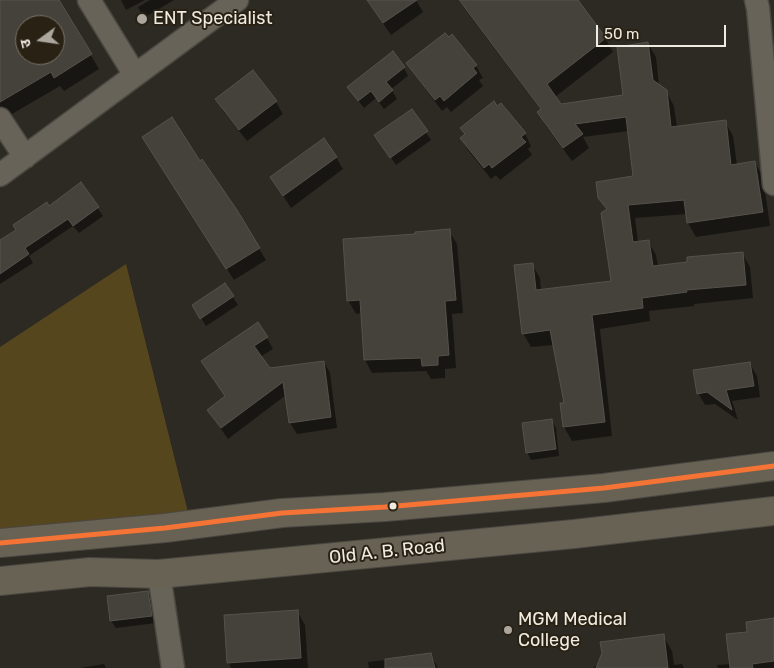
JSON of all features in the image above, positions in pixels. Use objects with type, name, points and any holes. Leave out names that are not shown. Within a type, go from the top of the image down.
[{"type":"main road","points":[[0,543],[165,528],[282,513],[385,507],[604,488],[774,466]]},
{"type":"main road","name":"Old A. B. Road","points":[[0,581],[90,572],[159,574],[574,534],[774,511]]},
{"type":"street","points":[[89,0],[135,75]]},
{"type":"street","points":[[0,175],[237,0]]},
{"type":"street","points":[[756,0],[774,184]]},
{"type":"street","points":[[0,119],[25,157]]},
{"type":"street","points":[[159,574],[173,668]]},
{"type":"shaded area","points":[[126,264],[188,512],[0,529],[0,347]]},
{"type":"building","points":[[0,0],[59,0],[92,54],[54,78],[51,72],[0,102]]},
{"type":"building","points":[[367,0],[417,0],[383,23]]},
{"type":"building","points":[[459,0],[578,0],[606,38],[547,84],[561,104],[623,95],[617,47],[648,42],[653,80],[667,90],[671,127],[726,120],[731,165],[755,161],[763,212],[687,223],[684,200],[628,205],[633,242],[649,240],[653,266],[687,262],[687,257],[743,252],[746,285],[686,290],[687,292],[642,298],[643,308],[592,315],[605,422],[563,427],[560,403],[564,403],[550,330],[522,334],[514,265],[533,263],[536,290],[611,281],[601,213],[607,209],[598,198],[596,182],[633,176],[626,117],[575,124],[583,134],[563,148],[537,112],[541,109]]},
{"type":"building","points":[[445,33],[449,37],[452,34],[477,65],[473,68],[477,73],[444,101],[440,96],[435,100],[406,63]]},
{"type":"building","points":[[393,51],[405,67],[386,82],[393,90],[379,102],[371,91],[358,101],[347,87]]},
{"type":"building","points":[[253,70],[277,101],[239,130],[215,99]]},
{"type":"building","points":[[494,101],[497,106],[501,103],[526,133],[521,137],[526,142],[492,168],[489,164],[484,168],[460,138],[465,134],[460,128]]},
{"type":"building","points":[[412,109],[428,131],[390,158],[374,135]]},
{"type":"building","points":[[172,117],[200,161],[202,159],[237,210],[260,248],[226,269],[142,137]]},
{"type":"building","points":[[324,138],[337,157],[283,196],[270,177]]},
{"type":"building","points":[[81,182],[99,207],[73,226],[68,219],[25,248],[29,254],[0,274],[0,240],[16,230],[13,225],[47,202],[49,206]]},
{"type":"building","points":[[450,229],[456,300],[445,301],[449,355],[438,356],[438,365],[422,366],[421,358],[364,360],[360,300],[347,301],[343,239],[415,234],[415,232]]},
{"type":"building","points":[[225,283],[234,296],[200,319],[192,305]]},
{"type":"building","points":[[258,322],[268,337],[254,346],[270,368],[324,361],[331,417],[289,423],[283,382],[221,428],[207,410],[225,396],[201,361]]},
{"type":"building","points":[[750,362],[754,386],[726,390],[732,410],[707,392],[697,394],[693,370]]},
{"type":"building","points":[[552,419],[556,449],[526,453],[522,423]]},
{"type":"building","points":[[148,591],[152,616],[110,621],[107,596]]},
{"type":"building","points":[[298,610],[301,658],[227,663],[224,615]]},
{"type":"building","points":[[774,618],[774,661],[752,664],[753,668],[730,668],[726,634],[747,632],[746,622]]},
{"type":"building","points":[[664,634],[668,668],[596,668],[602,653],[600,642]]},
{"type":"building","points":[[431,653],[435,668],[385,668],[385,659]]},
{"type":"transit line","points":[[0,543],[165,528],[282,513],[385,507],[604,488],[774,466]]},
{"type":"place","name":"ENT Specialist","points":[[142,19]]},
{"type":"place","name":"MGM Medical College","points":[[508,630]]}]
